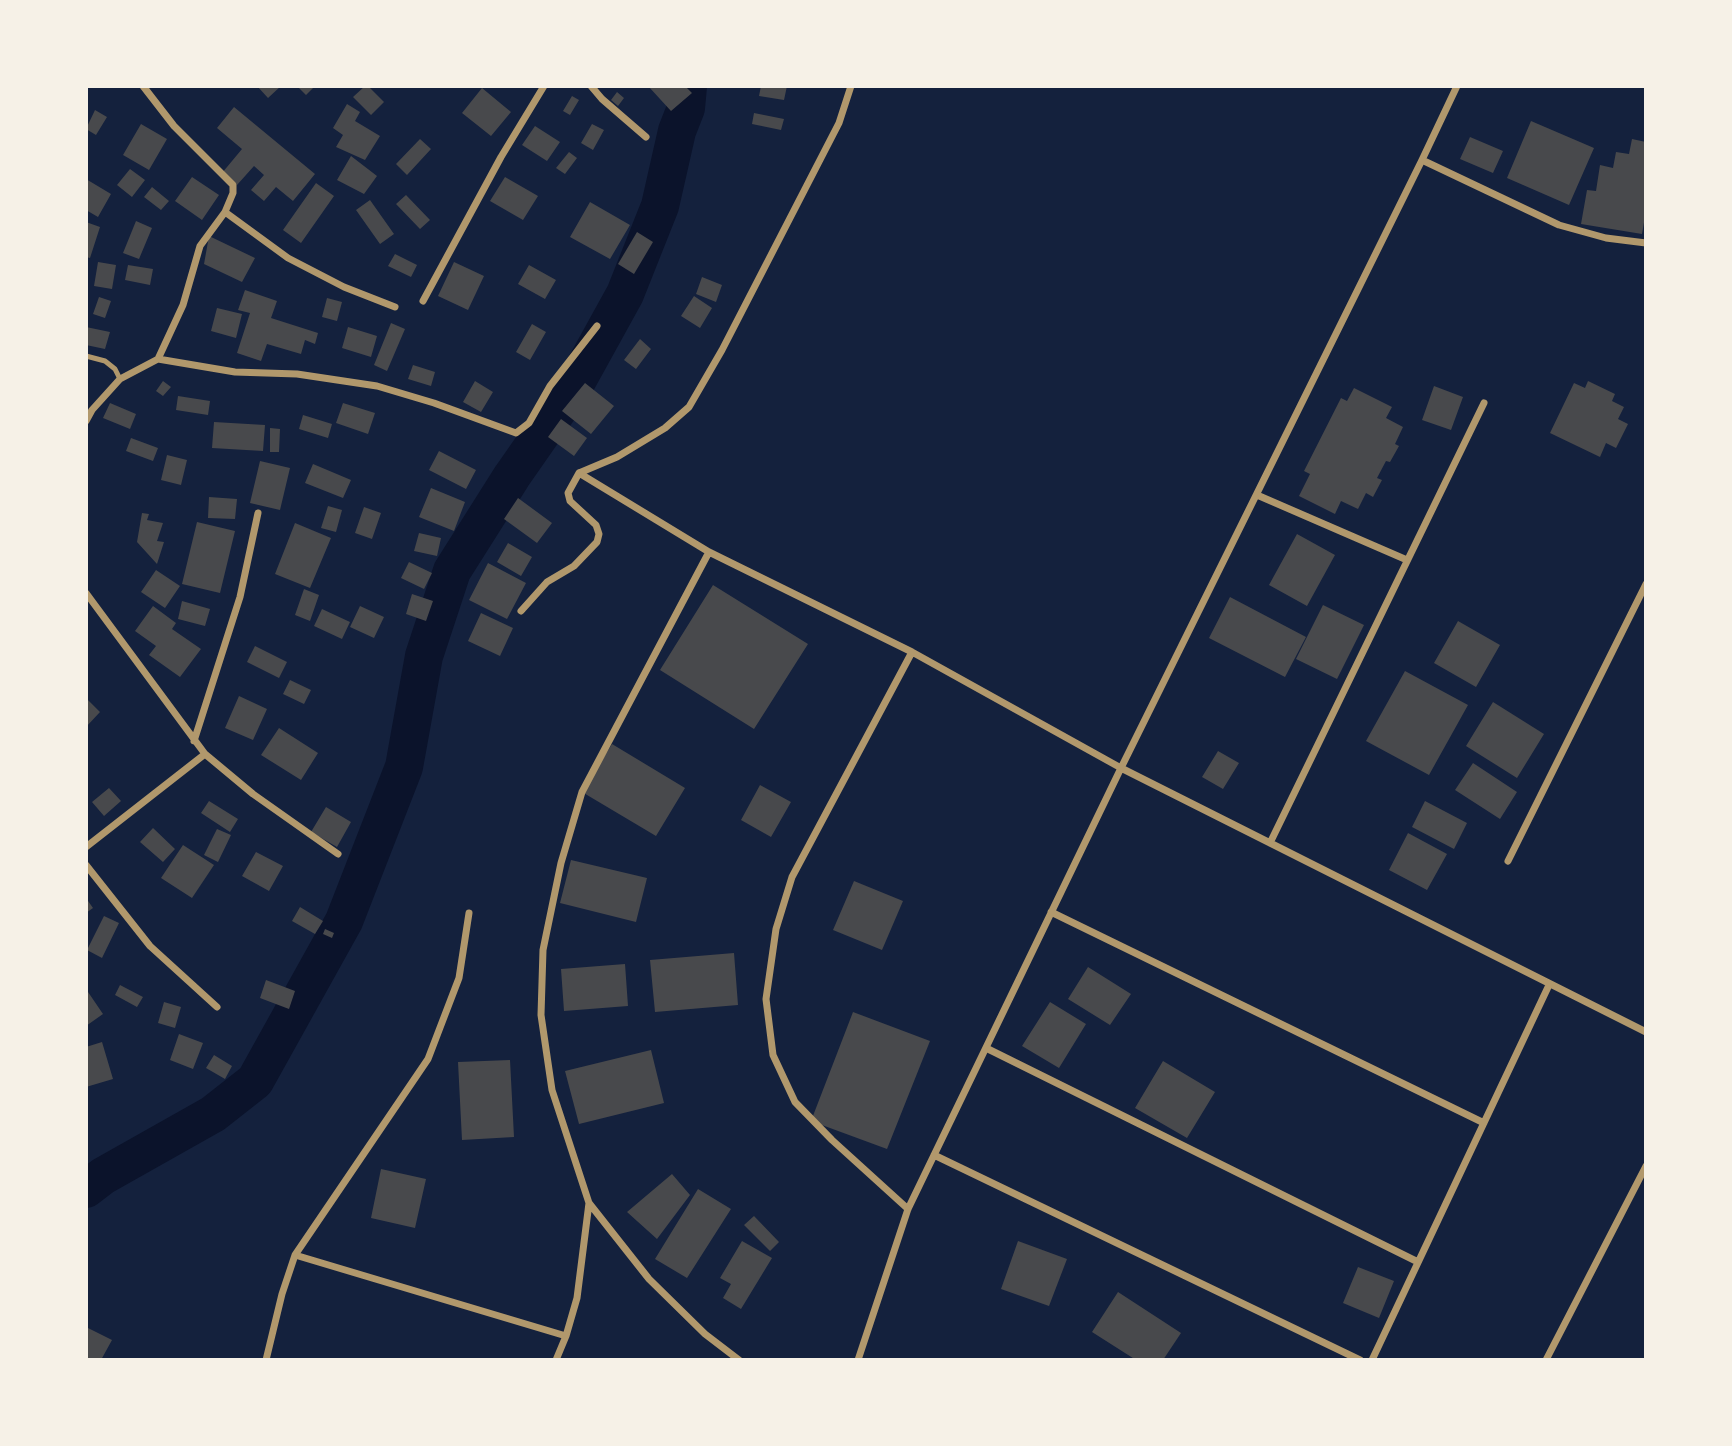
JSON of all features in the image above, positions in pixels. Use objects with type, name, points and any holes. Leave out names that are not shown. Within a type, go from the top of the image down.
[{"type":"street","points":[[143,86],[174,126],[233,185],[233,193],[225,212],[200,246],[183,305],[158,359]]},
{"type":"street","points":[[424,301],[544,86]]},
{"type":"street","points":[[591,86],[646,137]]},
{"type":"street","points":[[521,611],[547,582],[574,565],[597,542],[599,534],[596,525],[570,500],[568,493],[579,473],[617,457],[665,428],[689,407],[722,350],[839,123],[851,86]]},
{"type":"street","points":[[858,1360],[908,1209],[1121,768],[1457,86]]},
{"type":"street","points":[[1422,160],[1559,225],[1606,238],[1646,243]]},
{"type":"street","points":[[225,212],[288,258],[344,286],[395,307]]},
{"type":"street","points":[[86,421],[92,410],[120,379],[158,359],[235,372],[297,374],[377,386],[434,403],[516,433],[529,423],[550,386],[597,326]]},
{"type":"street","points":[[1269,843],[1484,403]]},
{"type":"street","points":[[579,473],[709,552],[912,652],[1121,768],[1646,1032]]},
{"type":"street","points":[[1257,495],[1407,560]]},
{"type":"street","points":[[194,741],[240,597],[258,513]]},
{"type":"street","points":[[709,552],[582,792],[561,863],[543,950],[541,1015],[552,1090],[589,1203],[649,1279],[705,1334],[739,1360]]},
{"type":"street","points":[[1508,861],[1646,584]]},
{"type":"street","points":[[86,593],[205,754],[253,794],[338,854]]},
{"type":"street","points":[[908,1209],[832,1140],[795,1102],[773,1055],[766,999],[776,929],[792,877],[912,652]]},
{"type":"street","points":[[86,847],[205,754]]},
{"type":"street","points":[[86,865],[150,946],[217,1007]]},
{"type":"street","points":[[1051,912],[1484,1123]]},
{"type":"street","points":[[266,1360],[282,1294],[295,1255],[428,1059],[459,978],[469,914]]},
{"type":"street","points":[[1372,1360],[1549,985]]},
{"type":"street","points":[[986,1048],[1418,1262]]},
{"type":"street","points":[[934,1155],[1360,1360]]},
{"type":"street","points":[[1546,1360],[1646,1166]]},
{"type":"street","points":[[556,1360],[577,1298],[589,1203]]},
{"type":"street","points":[[295,1255],[566,1336]]},
{"type":"lane","points":[[86,356],[105,361],[115,369],[120,379]]},
{"type":"building","points":[[257,86],[281,86],[268,98]]},
{"type":"building","points":[[297,86],[315,86],[306,95]]},
{"type":"building","points":[[365,86],[384,102],[371,115],[353,97]]},
{"type":"building","points":[[685,86],[692,93],[671,111],[649,87]]},
{"type":"building","points":[[761,86],[787,86],[784,100],[759,96]]},
{"type":"building","points":[[482,88],[511,112],[491,136],[462,113]]},
{"type":"building","points":[[617,92],[624,98],[618,106],[611,100]]},
{"type":"building","points":[[572,96],[579,100],[570,115],[563,111]]},
{"type":"building","points":[[347,104],[360,112],[355,121],[380,136],[365,160],[336,147],[343,135],[333,128]]},
{"type":"building","points":[[234,107],[315,174],[293,201],[276,187],[264,201],[251,190],[264,175],[254,166],[237,185],[222,173],[242,149],[217,128]]},
{"type":"building","points":[[95,110],[107,117],[96,135],[86,129]]},
{"type":"building","points":[[754,113],[784,119],[781,130],[752,124]]},
{"type":"building","points":[[1531,121],[1594,148],[1569,205],[1507,178]]},
{"type":"building","points":[[141,124],[167,139],[149,170],[123,155]]},
{"type":"building","points":[[592,124],[604,130],[593,150],[581,143]]},
{"type":"building","points":[[535,126],[560,142],[547,161],[522,145]]},
{"type":"building","points":[[1470,137],[1503,151],[1493,173],[1460,159]]},
{"type":"building","points":[[420,139],[431,149],[407,175],[396,164]]},
{"type":"building","points":[[1632,139],[1646,142],[1646,211],[1642,234],[1581,224],[1587,190],[1596,191],[1600,165],[1613,168],[1616,152],[1629,154]]},
{"type":"building","points":[[569,152],[577,158],[565,174],[556,168]]},
{"type":"building","points":[[351,156],[377,176],[364,194],[337,180]]},
{"type":"building","points":[[130,169],[145,180],[132,197],[117,185]]},
{"type":"building","points":[[192,177],[219,195],[202,220],[175,201]]},
{"type":"building","points":[[505,177],[538,196],[523,220],[490,201]]},
{"type":"building","points":[[86,179],[111,194],[98,217],[86,210]]},
{"type":"building","points":[[316,183],[334,196],[301,243],[283,230]]},
{"type":"building","points":[[152,187],[169,201],[161,210],[144,197]]},
{"type":"building","points":[[406,195],[430,220],[420,229],[396,204]]},
{"type":"building","points":[[370,200],[394,234],[380,244],[356,210]]},
{"type":"building","points":[[590,202],[630,225],[610,259],[570,237]]},
{"type":"building","points":[[136,221],[152,228],[139,259],[123,253]]},
{"type":"building","points":[[86,222],[100,227],[90,258],[86,257]]},
{"type":"building","points":[[637,232],[653,242],[634,274],[618,264]]},
{"type":"building","points":[[209,236],[255,258],[242,282],[204,264]]},
{"type":"building","points":[[395,254],[417,265],[411,277],[388,266]]},
{"type":"building","points":[[98,262],[116,265],[112,289],[94,286]]},
{"type":"building","points":[[454,262],[484,276],[468,310],[438,296]]},
{"type":"building","points":[[128,265],[153,269],[150,285],[125,280]]},
{"type":"building","points":[[529,265],[556,280],[545,299],[518,284]]},
{"type":"building","points":[[702,277],[722,285],[716,302],[696,294]]},
{"type":"building","points":[[245,290],[277,301],[271,318],[318,333],[315,344],[305,340],[301,354],[267,344],[261,361],[237,353],[250,313],[238,310]]},
{"type":"building","points":[[694,296],[712,308],[700,328],[681,316]]},
{"type":"building","points":[[99,297],[111,301],[105,318],[93,314]]},
{"type":"building","points":[[327,298],[342,302],[337,321],[322,317]]},
{"type":"building","points":[[217,308],[242,314],[236,338],[211,331]]},
{"type":"building","points":[[391,323],[405,329],[387,371],[374,365]]},
{"type":"building","points":[[532,324],[546,332],[530,360],[516,352]]},
{"type":"building","points":[[86,327],[110,332],[105,349],[86,345]]},
{"type":"building","points":[[348,327],[377,336],[371,357],[342,348]]},
{"type":"building","points":[[640,339],[651,349],[636,369],[624,360]]},
{"type":"building","points":[[413,365],[435,372],[431,386],[408,379]]},
{"type":"building","points":[[163,381],[171,387],[163,396],[156,391]]},
{"type":"building","points":[[475,381],[493,392],[481,412],[463,402]]},
{"type":"building","points":[[1588,381],[1615,394],[1612,401],[1624,407],[1618,419],[1628,424],[1616,448],[1606,443],[1600,457],[1550,433],[1574,383],[1585,388]]},
{"type":"building","points":[[585,383],[614,406],[591,434],[562,411]]},
{"type":"building","points":[[1434,386],[1463,397],[1451,430],[1422,420]]},
{"type":"building","points":[[1354,388],[1392,407],[1386,418],[1403,427],[1395,444],[1399,446],[1390,462],[1386,461],[1377,478],[1382,480],[1373,497],[1366,493],[1358,509],[1341,501],[1335,514],[1299,496],[1310,474],[1304,471],[1341,398],[1347,401]]},
{"type":"building","points":[[178,396],[210,401],[208,415],[176,410]]},
{"type":"building","points":[[110,403],[136,414],[130,429],[103,418]]},
{"type":"building","points":[[343,403],[375,413],[368,434],[336,423]]},
{"type":"building","points":[[303,415],[332,424],[328,438],[299,429]]},
{"type":"building","points":[[561,419],[587,438],[574,456],[548,437]]},
{"type":"building","points":[[214,422],[265,425],[263,451],[212,448]]},
{"type":"building","points":[[270,428],[280,429],[279,452],[270,452]]},
{"type":"building","points":[[131,438],[158,448],[153,461],[126,451]]},
{"type":"building","points":[[439,451],[476,470],[466,489],[429,470]]},
{"type":"building","points":[[167,455],[187,460],[181,485],[161,480]]},
{"type":"building","points":[[260,461],[290,468],[280,510],[250,503]]},
{"type":"building","points":[[313,464],[351,480],[343,498],[305,483]]},
{"type":"building","points":[[431,488],[465,502],[454,531],[419,517]]},
{"type":"building","points":[[209,497],[237,499],[235,519],[208,518]]},
{"type":"building","points":[[518,498],[552,523],[537,543],[504,519]]},
{"type":"building","points":[[328,506],[342,510],[336,532],[321,528]]},
{"type":"building","points":[[364,507],[381,513],[372,539],[355,533]]},
{"type":"building","points":[[142,513],[149,514],[147,520],[163,523],[157,541],[164,542],[157,564],[137,542]]},
{"type":"building","points":[[197,522],[235,531],[220,593],[182,584]]},
{"type":"building","points":[[295,523],[331,538],[310,588],[275,574]]},
{"type":"building","points":[[419,533],[441,538],[437,556],[414,551]]},
{"type":"building","points":[[1297,534],[1335,555],[1307,606],[1269,585]]},
{"type":"building","points":[[508,543],[532,557],[521,576],[497,562]]},
{"type":"building","points":[[409,562],[432,573],[424,589],[401,578]]},
{"type":"building","points":[[488,563],[526,583],[507,619],[469,600]]},
{"type":"building","points":[[156,570],[180,586],[165,608],[141,592]]},
{"type":"building","points":[[713,585],[808,644],[754,729],[660,670]]},
{"type":"building","points":[[304,589],[319,595],[310,621],[295,615]]},
{"type":"building","points":[[412,594],[433,601],[426,621],[406,614]]},
{"type":"building","points":[[1230,597],[1306,637],[1285,677],[1209,638]]},
{"type":"building","points":[[182,601],[210,609],[205,626],[178,619]]},
{"type":"building","points":[[1323,605],[1364,625],[1337,679],[1296,659]]},
{"type":"building","points":[[153,606],[176,623],[172,629],[201,649],[180,677],[149,655],[156,646],[135,631]]},
{"type":"building","points":[[360,606],[384,617],[374,638],[350,627]]},
{"type":"building","points":[[322,609],[350,622],[342,639],[314,626]]},
{"type":"building","points":[[481,613],[513,628],[500,656],[468,641]]},
{"type":"building","points":[[1458,621],[1500,645],[1476,687],[1434,663]]},
{"type":"building","points":[[255,646],[287,662],[279,678],[247,662]]},
{"type":"building","points":[[1405,671],[1468,705],[1429,775],[1366,741]]},
{"type":"building","points":[[290,680],[311,690],[304,704],[283,694]]},
{"type":"building","points":[[239,696],[267,709],[253,740],[225,728]]},
{"type":"building","points":[[86,698],[100,712],[86,727]]},
{"type":"building","points":[[1493,702],[1544,734],[1517,778],[1466,746]]},
{"type":"building","points":[[279,728],[318,753],[301,780],[261,755]]},
{"type":"building","points":[[612,744],[685,788],[656,836],[582,792]]},
{"type":"building","points":[[1218,751],[1239,763],[1223,789],[1202,777]]},
{"type":"building","points":[[1473,763],[1517,792],[1500,819],[1455,790]]},
{"type":"building","points":[[760,785],[791,802],[771,837],[741,820]]},
{"type":"building","points":[[109,788],[121,801],[104,816],[92,802]]},
{"type":"building","points":[[209,801],[238,819],[230,832],[201,813]]},
{"type":"building","points":[[1425,801],[1467,823],[1454,849],[1412,827]]},
{"type":"building","points":[[326,807],[351,822],[337,847],[311,832]]},
{"type":"building","points":[[153,828],[175,849],[163,862],[140,842]]},
{"type":"building","points":[[217,829],[231,835],[218,862],[204,855]]},
{"type":"building","points":[[1408,833],[1447,854],[1427,890],[1389,870]]},
{"type":"building","points":[[183,845],[214,865],[192,898],[161,878]]},
{"type":"building","points":[[256,852],[283,866],[269,891],[242,876]]},
{"type":"building","points":[[571,860],[647,878],[636,922],[560,903]]},
{"type":"building","points":[[854,881],[903,901],[882,950],[833,930]]},
{"type":"building","points":[[86,898],[93,908],[86,913]]},
{"type":"building","points":[[300,907],[323,921],[315,934],[292,921]]},
{"type":"building","points":[[104,916],[119,923],[102,958],[87,950]]},
{"type":"building","points":[[325,929],[334,933],[332,938],[323,934]]},
{"type":"building","points":[[734,953],[738,1005],[655,1012],[650,960]]},
{"type":"building","points":[[625,964],[628,1006],[564,1011],[561,969]]},
{"type":"building","points":[[1088,967],[1131,994],[1110,1025],[1068,999]]},
{"type":"building","points":[[266,980],[295,991],[289,1009],[260,998]]},
{"type":"building","points":[[120,985],[143,997],[137,1007],[115,995]]},
{"type":"building","points":[[86,989],[103,1014],[86,1026]]},
{"type":"building","points":[[164,1002],[181,1007],[175,1028],[158,1023]]},
{"type":"building","points":[[1050,1002],[1086,1024],[1059,1068],[1022,1046]]},
{"type":"building","points":[[853,1012],[930,1041],[887,1149],[811,1121]]},
{"type":"building","points":[[179,1034],[203,1043],[193,1069],[170,1060]]},
{"type":"building","points":[[102,1042],[113,1079],[86,1087],[86,1047]]},
{"type":"building","points":[[651,1050],[664,1103],[579,1124],[565,1071]]},
{"type":"building","points":[[214,1055],[232,1066],[225,1079],[206,1068]]},
{"type":"building","points":[[510,1060],[514,1137],[462,1140],[458,1062]]},
{"type":"building","points":[[1163,1061],[1215,1092],[1187,1138],[1135,1108]]},
{"type":"building","points":[[381,1169],[426,1179],[415,1228],[371,1218]]},
{"type":"building","points":[[672,1174],[690,1195],[657,1239],[627,1212]]},
{"type":"building","points":[[698,1189],[731,1209],[687,1278],[655,1259]]},
{"type":"building","points":[[754,1216],[779,1242],[770,1251],[744,1225]]},
{"type":"building","points":[[742,1241],[772,1258],[741,1309],[723,1298],[731,1284],[720,1278]]},
{"type":"building","points":[[1018,1241],[1067,1259],[1049,1306],[1001,1289]]},
{"type":"building","points":[[1358,1267],[1394,1281],[1379,1318],[1343,1303]]},
{"type":"building","points":[[1118,1292],[1181,1333],[1163,1360],[1136,1360],[1092,1332]]},
{"type":"building","points":[[86,1327],[112,1340],[101,1360],[86,1357]]},
{"type":"waterway","points":[[86,1189],[103,1176],[213,1114],[255,1081],[344,921],[404,767],[424,656],[452,571],[512,476],[572,390],[625,294],[660,206],[677,131],[686,108],[688,86]]}]
